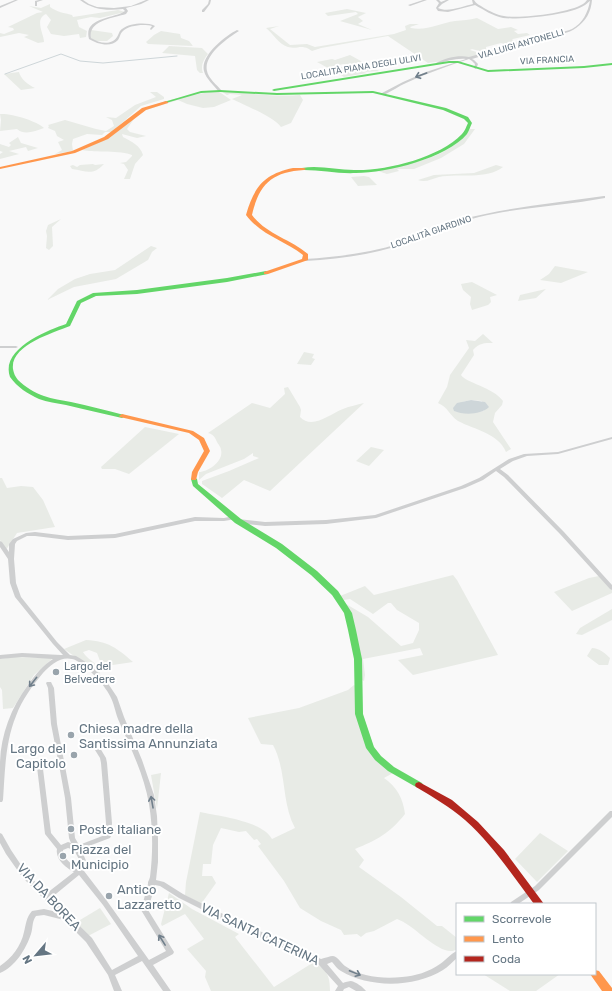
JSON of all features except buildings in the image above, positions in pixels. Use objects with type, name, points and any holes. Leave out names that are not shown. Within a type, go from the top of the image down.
[{"type":"main road","name":"LOCALITÀ PIANA DEGLI ULIVI","points":[[268,93],[273,90],[437,63],[458,62],[479,69]]},
{"type":"main road","name":"VIA FRANCIA","points":[[479,69],[507,71],[612,64]]},
{"type":"main road","points":[[0,168],[63,155],[94,144],[106,138],[144,109],[151,106],[189,95],[220,91],[268,93],[362,92],[383,94],[457,113],[466,118],[470,123],[469,128],[463,137],[445,150],[403,164],[358,172],[295,169],[270,176],[250,207],[249,215],[256,224],[299,249],[306,255],[304,260],[284,268],[225,281],[136,292],[98,294],[83,299],[76,306],[73,319],[68,325],[29,340],[16,347],[9,354],[7,366],[12,376],[34,394],[125,417],[172,426],[191,432],[202,439],[207,451],[193,474],[192,479],[195,485],[236,519],[279,546],[326,583],[348,613],[358,659],[359,714],[370,748],[378,758],[391,769],[444,800],[475,824],[500,853],[538,903]]},
{"type":"main road","points":[[596,975],[608,991]]},
{"type":"street","points":[[1,6],[17,0]]},
{"type":"street","points":[[36,5],[36,2],[42,0]]},
{"type":"street","points":[[81,0],[90,7],[95,8],[124,8],[148,0]]},
{"type":"street","points":[[203,11],[210,4],[210,0]]},
{"type":"street","points":[[409,5],[426,0]]},
{"type":"street","points":[[437,0],[441,3]]},
{"type":"street","points":[[448,0],[441,3],[437,8],[443,11],[475,4]]},
{"type":"street","points":[[473,0],[475,4],[498,16],[515,17],[564,13],[586,4],[590,0]]},
{"type":"street","name":"VIA LUIGI ANTONELLI","points":[[458,62],[573,29],[583,22],[590,10],[590,0]]},
{"type":"street","points":[[124,8],[127,11],[125,13],[104,19],[92,27],[89,33],[90,38],[98,43],[108,43],[115,41],[125,28],[146,24],[154,26],[151,29]]},
{"type":"street","points":[[220,91],[208,75],[205,68],[209,57],[217,47],[228,37],[238,31]]},
{"type":"street","points":[[437,63],[456,58],[470,59],[477,64],[479,69]]},
{"type":"street","name":"LOCALITÀ PIANA DEGLI ULIVI","points":[[383,94],[403,82],[458,62]]},
{"type":"street","name":"LOCALITÀ GIARDINO","points":[[304,260],[323,260],[386,248],[411,240],[451,223],[503,210],[604,196]]},
{"type":"street","points":[[2,347],[16,347]]},
{"type":"street","points":[[64,656],[18,596],[13,583],[11,559],[12,544],[15,540],[26,535],[35,534],[68,538],[101,538],[206,518],[222,520],[236,519],[265,524],[326,522],[376,516],[463,487],[496,470],[511,460],[526,455],[558,453],[612,438]]},
{"type":"street","points":[[496,470],[506,476],[562,533],[612,588]]},
{"type":"street","points":[[0,543],[11,559]]},
{"type":"street","points":[[0,657],[22,655],[73,656],[90,667],[113,696],[137,751],[149,786],[153,806],[155,853],[154,873],[144,910],[170,952],[148,964]]},
{"type":"street","points":[[0,800],[3,765],[10,724],[31,684],[48,664],[64,656]]},
{"type":"street","points":[[46,898],[80,872],[84,863],[72,838],[72,830],[54,724],[51,688],[49,683]]},
{"type":"street","points":[[60,848],[71,845],[78,848],[108,836],[109,823],[103,758],[98,750]]},
{"type":"street","points":[[60,848],[48,834],[40,766],[61,762]]},
{"type":"street","points":[[514,903],[537,888],[612,813]]},
{"type":"street","name":"VIA DA BOREA","points":[[0,836],[8,852],[25,876],[87,937],[111,974],[118,991]]},
{"type":"street","points":[[60,848],[59,854],[71,868],[80,872],[106,903],[167,991]]},
{"type":"street","name":"VIA SANTA CATERINA","points":[[151,882],[162,884],[181,896],[227,919],[321,962],[340,988],[350,984],[362,991]]},
{"type":"street","points":[[0,970],[18,955],[26,938],[30,918],[34,913],[44,912],[65,917]]},
{"type":"street","points":[[321,962],[333,959],[344,969],[371,979],[382,981],[405,979],[424,975],[440,969],[456,955]]},
{"type":"street","points":[[111,974],[143,956]]},
{"type":"shaded area","points":[[50,4],[50,7],[53,9],[72,15],[73,17],[118,10],[125,12],[100,18],[91,17],[77,20],[79,27],[87,31],[86,37],[80,38],[79,34],[64,36],[51,34],[47,27],[51,20],[46,14],[42,16],[40,23],[44,42],[38,43],[24,37],[29,35],[19,33],[0,37],[0,33],[4,34],[14,30],[13,28],[8,27],[37,13],[43,12],[29,6],[41,8]]},
{"type":"shaded area","points":[[347,9],[366,13],[358,17],[363,21],[358,24],[372,30],[340,21],[358,14],[356,12],[328,16],[325,13]]},
{"type":"shaded area","points":[[477,18],[498,29],[511,27],[518,30],[514,31],[518,34],[527,33],[530,35],[513,39],[512,40],[520,44],[511,47],[501,43],[486,47],[486,49],[493,51],[487,53],[472,49],[470,50],[483,54],[428,63],[388,36],[321,48],[312,51],[305,47],[291,48],[284,46],[266,28],[279,26],[270,29],[290,45],[307,44],[315,47],[394,34],[406,30],[405,26],[410,24],[419,24],[410,27],[417,29]]},
{"type":"shaded area","points":[[91,30],[112,33],[113,36],[107,41],[95,41],[91,38]]},
{"type":"shaded area","points":[[161,31],[180,34],[181,38],[189,41],[193,46],[148,44],[146,42]]},
{"type":"shaded area","points":[[169,46],[202,48],[208,54],[202,65],[203,73],[200,73],[197,70],[195,56],[162,53]]},
{"type":"shaded area","points":[[350,55],[379,71],[364,72],[367,73],[344,77],[331,69],[347,66],[343,64],[328,68],[317,62],[332,59],[335,60]]},
{"type":"shaded area","points":[[19,72],[25,81],[35,88],[21,90],[4,74]]},
{"type":"shaded area","points":[[218,91],[231,100],[214,107],[203,108],[178,100],[143,111],[148,107],[167,101]]},
{"type":"shaded area","points":[[221,91],[270,95],[300,95],[303,100],[291,123],[281,127],[266,115],[232,99],[242,95],[227,95]]},
{"type":"shaded area","points":[[150,92],[157,92],[164,97],[164,99],[141,106],[112,132],[105,132],[102,135],[87,134],[73,139],[73,151],[55,154],[62,150],[58,142],[64,140],[57,136],[55,131],[48,128],[48,125],[65,120],[106,131],[114,126],[112,120],[106,117],[116,118],[135,105],[156,97]]},
{"type":"shaded area","points":[[0,114],[24,118],[41,125],[44,128],[27,133],[17,129],[0,131]]},
{"type":"shaded area","points":[[136,116],[127,129],[130,132],[146,136],[137,138],[122,134],[123,137],[138,146],[143,155],[135,164],[130,179],[124,179],[128,170],[124,164],[120,163],[126,162],[132,155],[127,153],[82,150],[110,135]]},
{"type":"shaded area","points":[[470,129],[475,129],[464,144],[441,158],[414,169],[397,169],[399,171],[387,174],[378,171],[431,157],[449,149],[464,137]]},
{"type":"shaded area","points":[[18,137],[21,143],[38,148],[28,151],[26,147],[9,151],[19,154],[0,159],[0,154],[3,152],[0,151],[0,144],[9,147],[11,145],[9,143]]},
{"type":"shaded area","points":[[104,164],[100,168],[89,172],[72,169],[70,166],[73,165],[77,167],[80,165]]},
{"type":"shaded area","points":[[496,165],[503,167],[496,171],[481,175],[447,176],[426,181],[418,180],[434,175],[474,173]]},
{"type":"shaded area","points":[[351,177],[369,177],[377,185],[358,186]]},
{"type":"shaded area","points":[[61,219],[52,227],[53,246],[49,250],[46,248],[46,231],[48,225]]},
{"type":"shaded area","points":[[151,246],[157,248],[152,252],[148,260],[116,279],[74,287],[47,300],[58,289],[75,279],[90,274],[115,270]]},
{"type":"shaded area","points":[[555,266],[588,272],[561,283],[540,280],[549,274]]},
{"type":"shaded area","points":[[472,282],[497,295],[490,297],[491,302],[488,305],[472,310],[470,304],[471,297],[463,290],[461,284]]},
{"type":"shaded area","points":[[546,289],[536,298],[518,301],[520,295]]},
{"type":"shaded area","points":[[483,334],[493,343],[482,344],[473,350],[474,355],[461,375],[464,378],[493,392],[503,401],[502,405],[495,413],[493,422],[511,449],[506,452],[498,440],[458,421],[438,403],[447,387],[450,375],[469,348],[466,340],[475,341]],"holes":[[[471,400],[482,401],[484,411],[470,413],[454,411],[462,402]]]},
{"type":"shaded area","points":[[304,352],[314,354],[312,358],[315,359],[311,365],[297,364]]},
{"type":"shaded area","points":[[288,387],[300,407],[300,417],[305,421],[315,422],[338,411],[364,403],[270,491],[244,480],[222,498],[202,484],[202,481],[259,458],[253,456],[253,453],[244,459],[206,474],[199,480],[199,472],[203,472],[211,468],[218,462],[221,454],[221,448],[215,437],[208,433],[252,403],[270,408],[285,394],[284,388]]},
{"type":"shaded area","points":[[471,400],[485,402],[489,407],[486,410],[472,414],[454,411],[453,408],[457,403]]},
{"type":"shaded area","points":[[145,427],[179,434],[129,474],[115,469],[102,469],[101,467]]},
{"type":"shaded area","points":[[371,447],[384,450],[369,466],[356,461]]},
{"type":"shaded area","points":[[0,478],[2,478],[7,488],[21,486],[33,487],[43,500],[55,527],[17,533],[6,550],[0,540]]},
{"type":"shaded area","points":[[453,575],[498,655],[413,675],[398,660],[423,655],[420,648],[363,659],[365,675],[364,681],[360,679],[346,604],[368,617],[401,646],[413,643],[419,630],[419,623],[397,610],[391,603],[388,603],[373,614],[350,599],[344,600],[340,596],[365,586],[374,595]]},
{"type":"shaded area","points":[[599,576],[612,590],[612,593],[572,611],[554,592],[589,578]]},
{"type":"shaded area","points":[[612,609],[612,620],[582,635],[576,634],[580,628]]},
{"type":"shaded area","points":[[86,640],[112,646],[133,662],[106,666],[100,661],[97,653],[89,650],[83,652],[96,664],[100,674],[64,649]]},
{"type":"shaded area","points":[[592,648],[600,650],[610,658],[608,665],[599,665],[587,656]]},
{"type":"shaded area","points":[[14,657],[53,658],[34,675],[13,708],[3,709],[2,690],[0,687],[0,659]]},
{"type":"shaded area","points":[[354,685],[357,687],[361,730],[393,773],[384,778],[399,793],[405,814],[383,835],[355,849],[364,860],[359,867],[401,897],[437,926],[442,926],[456,937],[456,949],[452,951],[438,947],[410,926],[397,919],[374,931],[366,933],[361,937],[357,934],[344,935],[341,930],[321,921],[300,908],[284,881],[258,846],[261,844],[257,839],[254,840],[246,831],[239,832],[221,828],[213,845],[211,864],[203,864],[202,876],[212,876],[216,883],[201,904],[185,895],[186,882],[200,812],[239,820],[250,824],[267,833],[272,839],[295,828],[288,808],[280,765],[273,745],[261,744],[248,718],[299,708],[348,690]]},
{"type":"shaded area","points":[[161,773],[157,809],[151,775]]},
{"type":"shaded area","points":[[540,833],[568,851],[537,882],[515,859]]},
{"type":"shaded area","points":[[169,893],[192,909],[239,934],[235,937],[274,987],[314,962],[327,974],[330,991],[211,991],[205,977],[206,971],[187,949],[204,939],[185,914],[162,926],[161,924]]},
{"type":"shaded area","points":[[100,908],[111,924],[88,936],[75,923]]},
{"type":"shaded area","points":[[485,975],[559,975],[536,991],[510,991]]},
{"type":"waterway","points":[[5,74],[61,54],[80,61],[103,63],[177,56]]},
{"type":"traffic: fast","points":[[274,90],[449,62],[458,62],[488,71],[584,67],[612,64]]},
{"type":"traffic: fast","points":[[166,102],[201,92],[220,91],[277,94],[373,92],[444,109],[466,118],[470,123],[464,134],[456,142],[429,156],[398,166],[356,172],[304,169]]},
{"type":"traffic: fast","points":[[122,416],[43,398],[29,391],[21,386],[11,374],[10,364],[13,356],[19,348],[39,336],[68,325],[79,302],[95,294],[137,292],[227,280],[266,273]]},
{"type":"traffic: fast","points":[[194,479],[195,485],[238,521],[279,546],[314,573],[335,593],[348,613],[352,630],[358,659],[359,714],[370,748],[378,758],[391,769],[419,785]]},
{"type":"traffic: slow","points":[[0,168],[73,152],[106,138],[144,109],[166,102]]},
{"type":"traffic: slow","points":[[266,273],[305,260],[306,255],[292,245],[268,233],[254,222],[249,215],[252,204],[261,187],[274,175],[304,169]]},
{"type":"traffic: slow","points":[[122,416],[191,432],[202,439],[207,451],[195,472],[194,479]]},
{"type":"traffic: slow","points":[[596,975],[608,991]]},
{"type":"traffic: jam","points":[[419,785],[434,793],[475,824],[501,852],[538,903]]},
{"type":"place","name":"Largo del Belvedere","points":[[56,672]]},
{"type":"place","name":"Chiesa madre della Santissima Annunziata","points":[[71,735]]},
{"type":"place","name":"Largo del Capitolo","points":[[74,755]]},
{"type":"place","name":"Poste Italiane","points":[[71,829]]},
{"type":"place","name":"Piazza del Municipio","points":[[63,856]]},
{"type":"place","name":"Antico Lazzaretto","points":[[109,896]]}]
